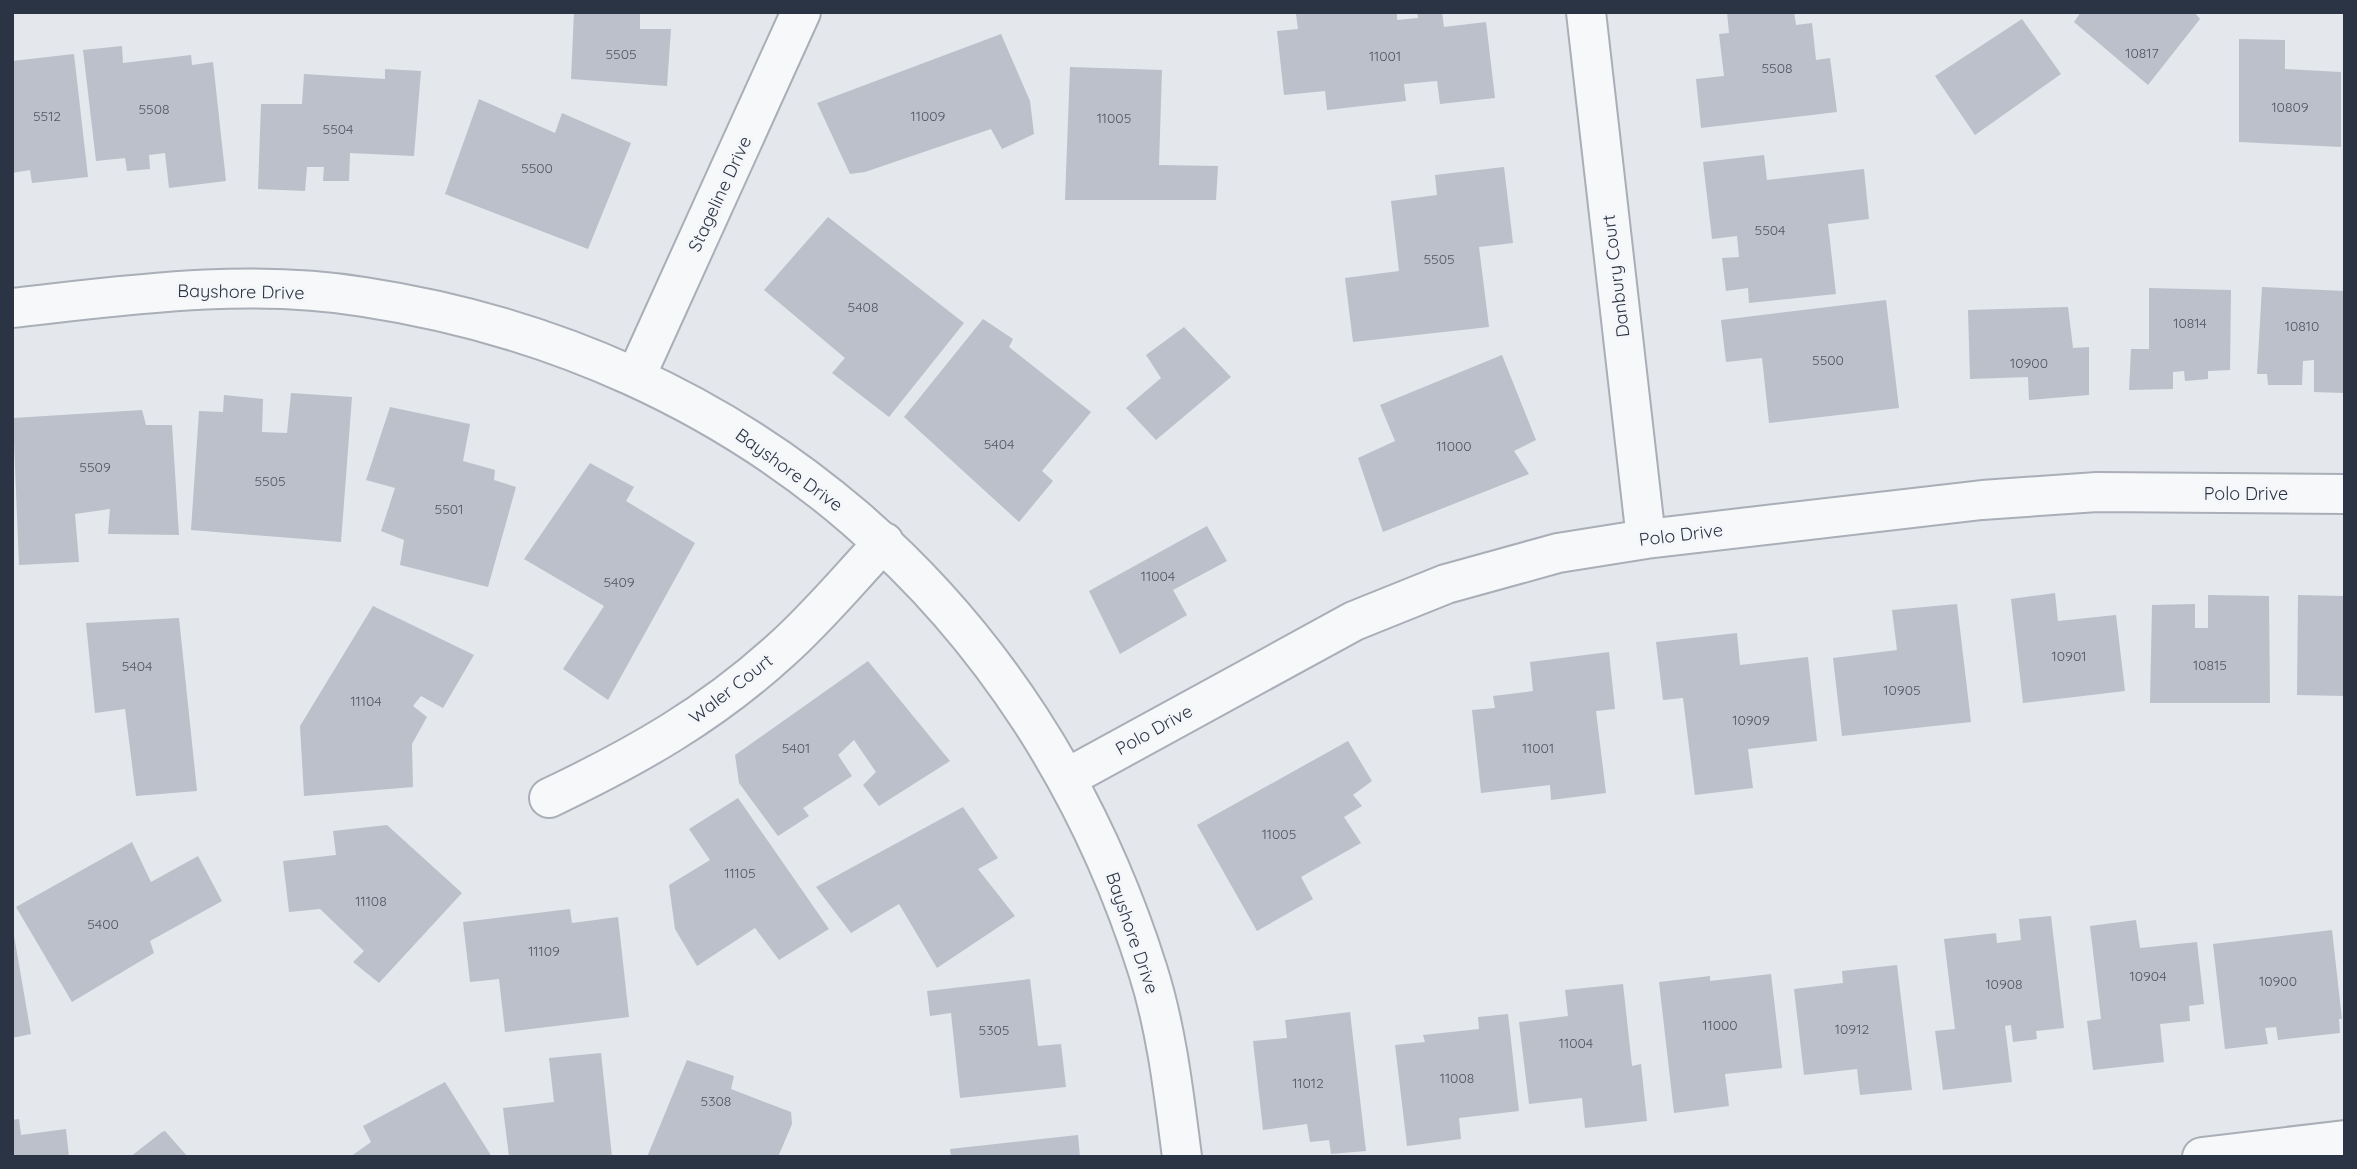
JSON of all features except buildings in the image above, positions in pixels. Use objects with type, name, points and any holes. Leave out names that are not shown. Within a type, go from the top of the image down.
[{"type":"street","name":"Stageline Drive","points":[[636,376],[801,12]]},
{"type":"street","name":"Danbury Court","points":[[1586,12],[1646,539]]},
{"type":"street","name":"Bayshore Drive","points":[[12,308],[163,291],[262,288],[361,296],[458,314],[553,342],[636,376],[738,431],[807,478],[884,542],[964,626],[1023,706],[1067,778],[1118,882],[1149,975],[1171,1071],[1182,1157]]},
{"type":"street","name":"Polo Drive","points":[[1067,778],[1354,621],[1446,584],[1558,553],[1646,539],[1982,500],[2097,492],[2345,494]]},
{"type":"street","name":"Waler Court","points":[[549,798],[633,758],[710,708],[782,649],[884,542]]},
{"type":"street","points":[[2202,1157],[2345,1140]]}]
